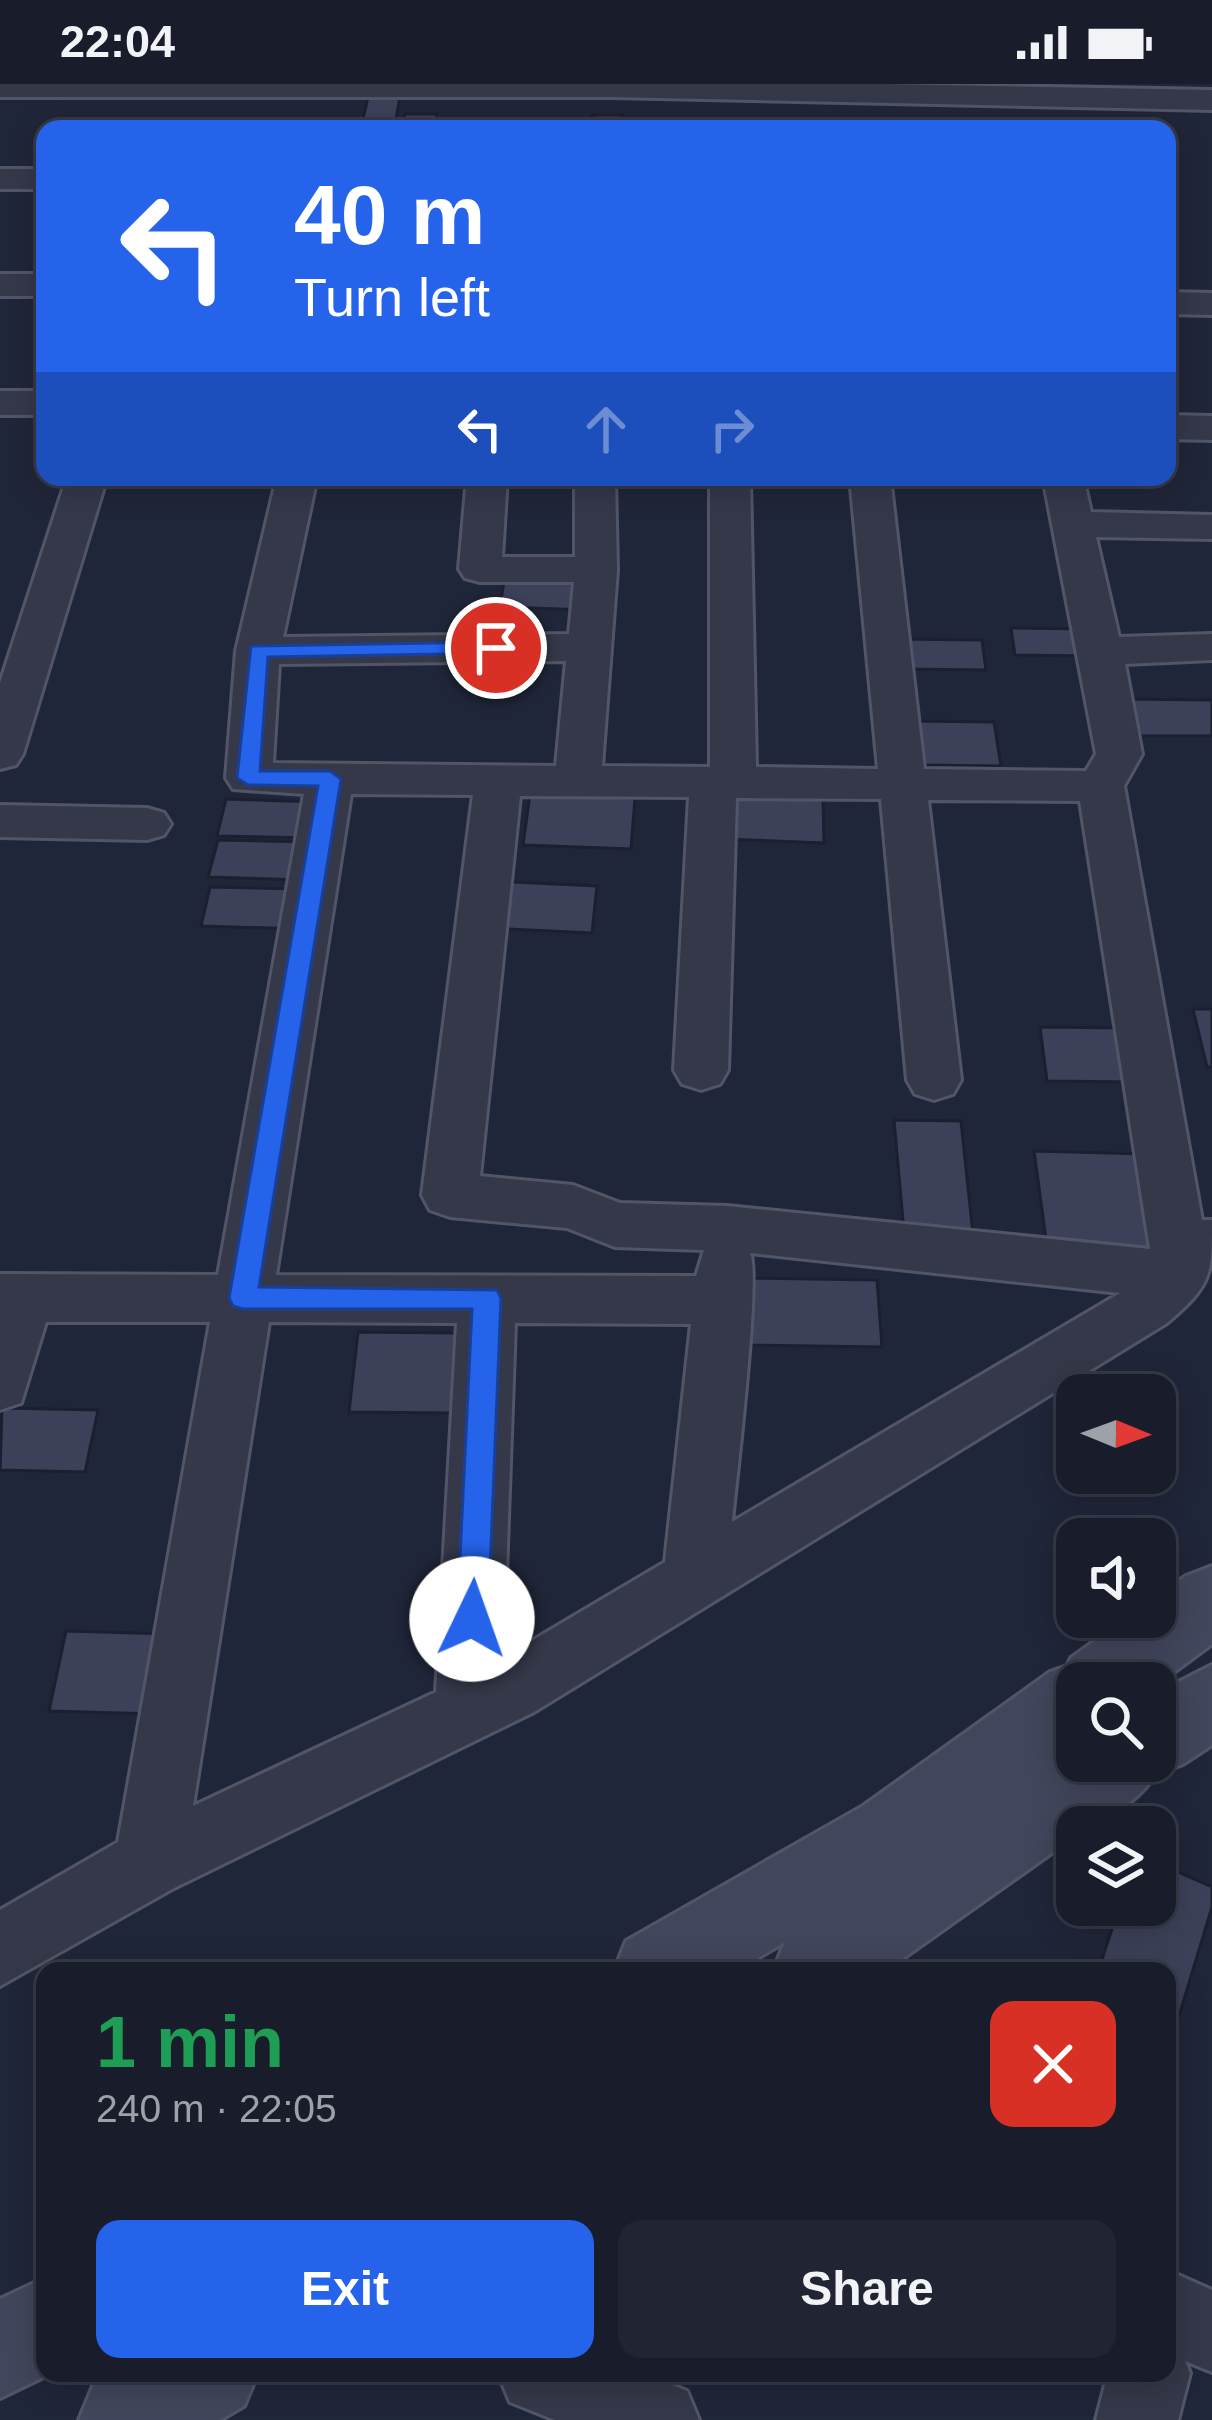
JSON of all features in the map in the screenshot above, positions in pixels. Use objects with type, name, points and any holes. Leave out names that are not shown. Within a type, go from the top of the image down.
[{"type":"street","points":[[201,120],[211,85]]},
{"type":"street","points":[[0,88],[211,85],[1212,100]]},
{"type":"street","points":[[831,92],[834,120]]},
{"type":"street","points":[[1018,95],[1024,120]]},
{"type":"street","points":[[0,178],[36,179]]},
{"type":"street","points":[[0,285],[36,285]]},
{"type":"street","points":[[1176,303],[1212,304]]},
{"type":"street","points":[[0,403],[36,404]]},
{"type":"street","points":[[1176,427],[1212,428]]},
{"type":"street","points":[[0,754],[84,486]]},
{"type":"street","points":[[295,486],[258,651],[248,778],[1101,786]]},
{"type":"street","points":[[486,486],[480,569],[596,570]]},
{"type":"street","points":[[578,780],[596,570],[595,486]]},
{"type":"street","points":[[701,1070],[723,781],[730,486]]},
{"type":"street","points":[[872,486],[934,1080]]},
{"type":"street","points":[[1190,1253],[1101,786],[1119,754],[1068,500],[1212,527]]},
{"type":"street","points":[[258,651],[591,647]]},
{"type":"street","points":[[1100,651],[1212,647]]},
{"type":"street","points":[[149,1863],[330,779]]},
{"type":"street","points":[[498,779],[449,1195],[573,1207],[615,1225],[1190,1253]]},
{"type":"street","points":[[0,821],[147,824]]},
{"type":"street","points":[[695,1579],[725,1300],[727,1228]]},
{"type":"street","points":[[0,1950],[149,1863],[468,1711],[695,1579],[1146,1306],[1190,1253]]},
{"type":"street","points":[[0,1385],[11,1298],[725,1300]]},
{"type":"street","points":[[468,1711],[487,1298]]},
{"type":"street","points":[[1127,1662],[1212,1600]]},
{"type":"street","points":[[1176,1724],[1212,1701]]},
{"type":"street","points":[[672,1962],[892,1834],[1056,1713]]},
{"type":"street","points":[[828,1962],[1088,1782]]},
{"type":"street","points":[[1176,2314],[1212,2332]]},
{"type":"street","points":[[0,2351],[36,2330]]},
{"type":"street","points":[[127,2420],[196,2382]]},
{"type":"street","points":[[562,2382],[658,2420]]},
{"type":"street","points":[[1137,2420],[1147,2382]]},
{"type":"building","points":[[368,97],[400,97],[396,119],[363,119]]},
{"type":"building","points":[[405,114],[437,114],[436,120],[404,120]]},
{"type":"building","points":[[592,115],[622,115],[622,120],[592,120]]},
{"type":"building","points":[[505,574],[591,577],[587,610],[500,607]]},
{"type":"building","points":[[1011,628],[1084,629],[1089,656],[1015,655]]},
{"type":"building","points":[[896,639],[982,640],[986,670],[900,669]]},
{"type":"building","points":[[1122,699],[1212,700],[1212,736],[1130,736]]},
{"type":"building","points":[[916,721],[994,722],[1001,766],[922,765]]},
{"type":"building","points":[[530,794],[635,798],[631,849],[523,845]]},
{"type":"building","points":[[724,795],[823,799],[824,843],[723,839]]},
{"type":"building","points":[[226,799],[319,802],[312,838],[217,836]]},
{"type":"building","points":[[218,840],[312,842],[305,880],[208,877]]},
{"type":"building","points":[[494,881],[597,886],[592,933],[488,928]]},
{"type":"building","points":[[210,887],[306,889],[299,929],[201,926]]},
{"type":"building","points":[[1193,1009],[1212,1009],[1212,1067],[1207,1067]]},
{"type":"building","points":[[1040,1027],[1125,1028],[1136,1082],[1047,1081]]},
{"type":"building","points":[[894,1120],[961,1121],[974,1244],[905,1243]]},
{"type":"building","points":[[1034,1151],[1146,1154],[1166,1256],[1048,1254]]},
{"type":"building","points":[[746,1278],[877,1280],[882,1347],[748,1345]]},
{"type":"building","points":[[358,1332],[456,1333],[451,1413],[349,1412]]},
{"type":"building","points":[[2,1408],[98,1410],[85,1472],[0,1470]]},
{"type":"building","points":[[66,1631],[171,1634],[156,1714],[49,1711]]},
{"type":"building","points":[[1176,1871],[1212,1887],[1212,1907],[1179,2016],[1176,1962],[1101,1962],[1113,1926],[1176,1926]]},
{"type":"route","points":[[472,1619],[487,1298],[243,1298],[330,779],[248,778],[258,651],[496,648]]}]
